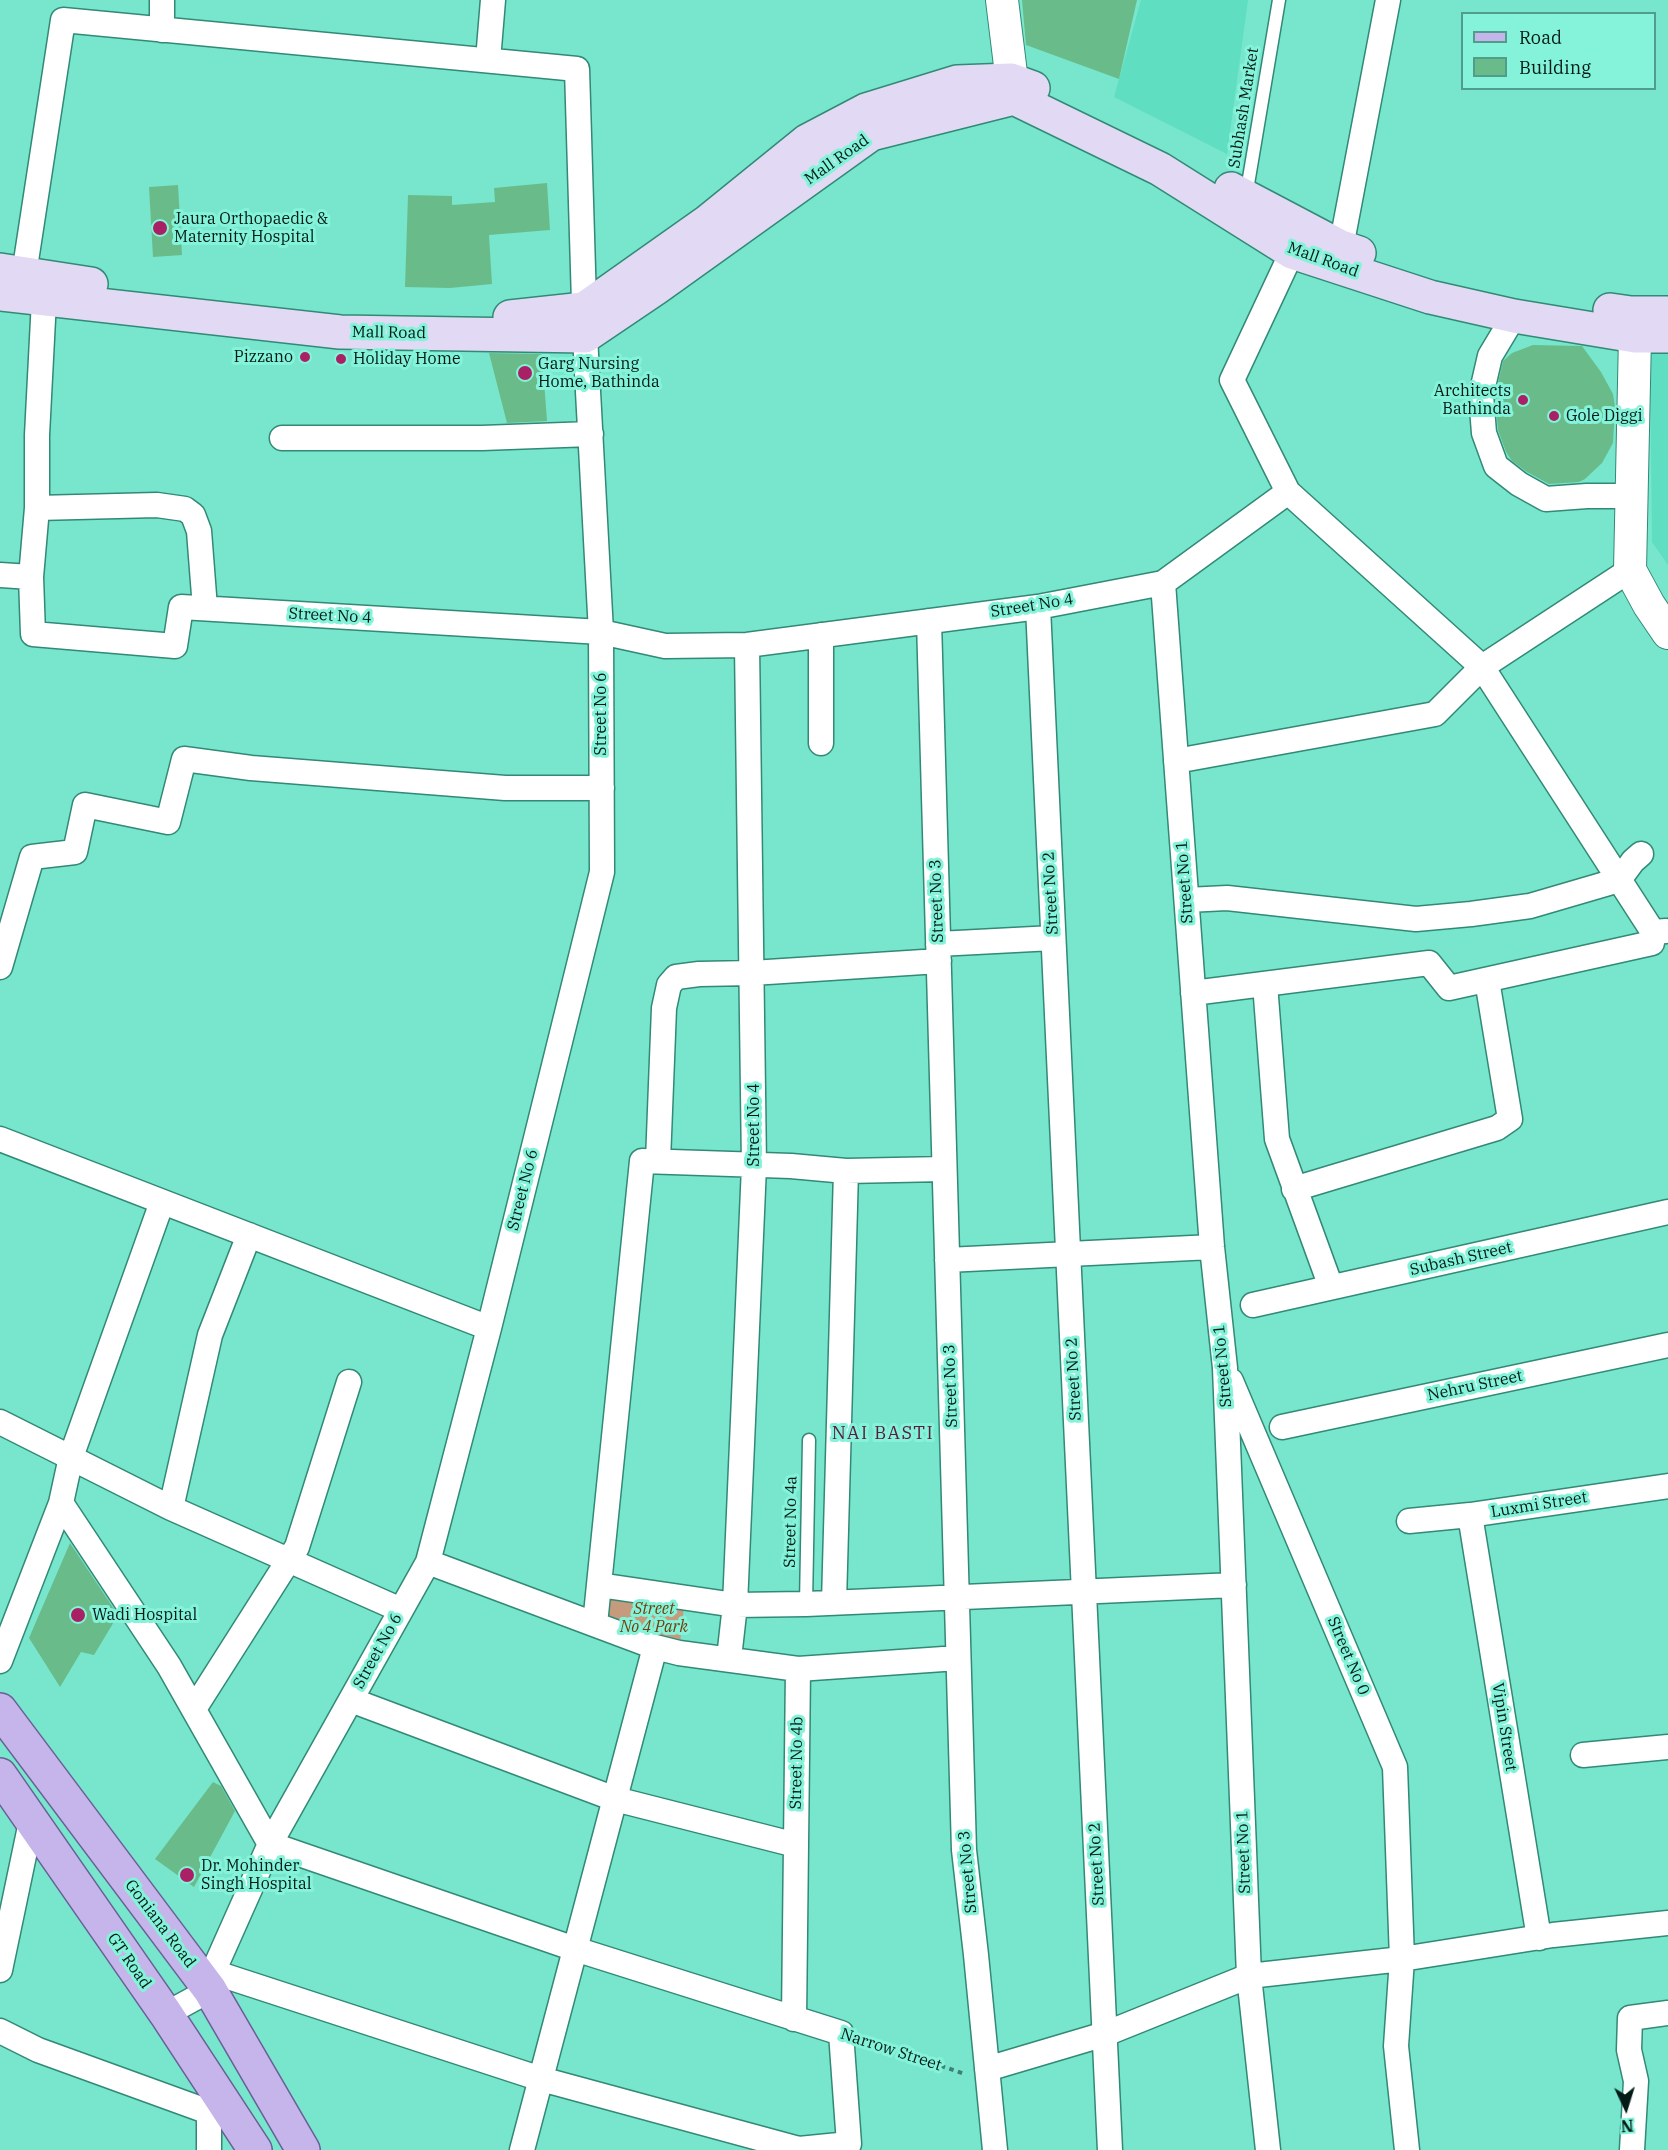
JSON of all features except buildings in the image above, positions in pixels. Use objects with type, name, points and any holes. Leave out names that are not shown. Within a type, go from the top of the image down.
[{"type":"main road","name":"Mall Road","points":[[8,279],[44,300],[340,332],[585,322],[656,288],[872,134],[1013,89],[1160,169],[1244,209],[1292,252],[1340,256],[1430,297],[1514,316],[1635,336],[1668,336]]},
{"type":"main road","points":[[1244,209],[1340,256],[1446,285],[1630,313],[1668,313]]},
{"type":"main road","points":[[8,279],[135,290],[308,311],[585,322]]},
{"type":"main road","name":"Goniana Road","points":[[0,1710],[211,1981],[303,2150]]},
{"type":"main road","name":"GT Road","points":[[0,1775],[166,2014],[213,2102],[255,2150]]},
{"type":"street","points":[[162,0],[162,30]]},
{"type":"street","points":[[8,279],[63,20],[488,60],[493,0]]},
{"type":"street","points":[[1002,0],[1013,89]]},
{"type":"street","points":[[1340,256],[1388,0]]},
{"type":"street","name":"Street No 6","points":[[211,1981],[270,1844],[428,1562],[489,1328],[602,872],[601,632],[585,322],[577,69],[488,60]]},
{"type":"street","points":[[1194,993],[1429,963],[1449,988],[1652,943],[1660,931],[1619,880],[1482,667],[1288,492],[1232,380],[1292,252]]},
{"type":"street","points":[[0,575],[30,577],[37,508],[37,435],[44,300]]},
{"type":"street","points":[[1514,316],[1490,356],[1481,395],[1484,433],[1496,466],[1519,484],[1546,499],[1633,496]]},
{"type":"street","points":[[1635,336],[1630,570],[1649,605],[1668,633]]},
{"type":"street","points":[[282,438],[482,438],[591,434]]},
{"type":"street","name":"Street No 4","points":[[30,577],[33,634],[175,645],[181,607],[601,632],[665,646],[747,645],[1038,607],[1163,583],[1288,492]]},
{"type":"street","points":[[37,508],[157,505],[184,509],[193,515],[200,531],[205,608]]},
{"type":"street","points":[[1176,761],[1435,714],[1482,667],[1630,570]]},
{"type":"street","name":"Street No 1","points":[[1163,583],[1212,1247],[1225,1368],[1249,1976],[1268,2150]]},
{"type":"street","name":"Street No 2","points":[[1038,607],[1110,2150]]},
{"type":"street","name":"Street No 3","points":[[929,621],[964,1850],[994,2150]]},
{"type":"street","points":[[821,635],[821,743]]},
{"type":"street","name":"Street No 4","points":[[729,1658],[735,1605],[754,1166],[747,645]]},
{"type":"street","points":[[0,968],[32,857],[75,852],[85,805],[168,822],[184,759],[251,768],[505,788],[602,788]]},
{"type":"street","points":[[1187,900],[1227,898],[1416,919],[1530,906],[1619,880],[1641,854]]},
{"type":"street","points":[[658,1161],[664,1008],[669,985],[676,978],[699,974],[752,973],[1053,938]]},
{"type":"street","points":[[1294,1189],[1497,1128],[1510,1119],[1487,980]]},
{"type":"street","points":[[1265,984],[1277,1139],[1331,1287]]},
{"type":"street","points":[[0,1139],[489,1328]]},
{"type":"street","points":[[595,1624],[642,1161],[846,1171],[944,1169]]},
{"type":"street","points":[[834,1602],[846,1171]]},
{"type":"street","points":[[0,1661],[61,1503],[71,1457],[162,1202]]},
{"type":"street","name":"Subash Street","points":[[1253,1305],[1668,1212]]},
{"type":"street","points":[[171,1508],[210,1335],[249,1235]]},
{"type":"street","points":[[947,1260],[1212,1247]]},
{"type":"street","name":"Nehru Street","points":[[1282,1427],[1668,1345]]},
{"type":"street","name":"Street No 0","points":[[1225,1368],[1395,1767],[1402,1959],[1396,2046],[1407,2150]]},
{"type":"street","points":[[194,1709],[297,1547],[349,1382]]},
{"type":"street","points":[[0,1422],[171,1508],[402,1610]]},
{"type":"street","name":"Luxmi Street","points":[[1409,1521],[1470,1515],[1668,1486]]},
{"type":"street","points":[[61,1503],[169,1666],[270,1844]]},
{"type":"street","name":"Vipin Street","points":[[1470,1515],[1539,1938]]},
{"type":"street","points":[[428,1562],[656,1647],[679,1653],[798,1669],[958,1658]]},
{"type":"street","points":[[599,1585],[735,1605],[806,1604],[1234,1585]]},
{"type":"street","points":[[522,2150],[656,1647]]},
{"type":"street","name":"Street No 4b","points":[[794,2019],[798,1669]]},
{"type":"street","points":[[351,1700],[615,1799],[796,1845]]},
{"type":"street","points":[[1583,1755],[1668,1747]]},
{"type":"street","points":[[0,1970],[31,1822]]},
{"type":"street","name":"Narrow Street","points":[[270,1844],[575,1949],[841,2033]]},
{"type":"street","points":[[988,2075],[1105,2034],[1249,1976],[1402,1959],[1539,1938],[1668,1923]]},
{"type":"street","points":[[166,2014],[211,1981],[541,2079],[799,2150],[849,2144],[841,2033]]},
{"type":"street","points":[[1632,2150],[1636,2081],[1629,2050],[1630,2018],[1668,2013]]},
{"type":"street","points":[[0,2031],[38,2050],[213,2102],[209,2150]]},
{"type":"lane","name":"Subhash Market","points":[[1244,209],[1279,0]]},
{"type":"lane","name":"Street No 4a","points":[[806,1604],[809,1440]]},
{"type":"path","name":"Narrow Street","points":[[841,2033],[988,2075]]},
{"type":"shaded area","points":[[1141,0],[1248,0],[1227,154],[1114,97]]},
{"type":"shaded area","points":[[1650,352],[1668,352],[1668,565],[1652,542]]},
{"type":"green space","name":"Street No 4 Park","points":[[599,1585],[685,1597],[679,1653],[595,1624]]},
{"type":"place","name":"Jaura Orthopaedic & Maternity Hospital","points":[[160,228]]},
{"type":"place","name":"Pizzano","points":[[305,357]]},
{"type":"place","name":"Holiday Home","points":[[341,359]]},
{"type":"place","name":"Garg Nursing Home, Bathinda","points":[[525,373]]},
{"type":"place","name":"Architects Bathinda","points":[[1523,400]]},
{"type":"place","name":"Gole Diggi","points":[[1554,416]]},
{"type":"place","name":"Wadi Hospital","points":[[78,1615]]},
{"type":"place","name":"Dr. Mohinder Singh Hospital","points":[[187,1875]]},
{"type":"district","name":"NAI BASTI","points":[[883,1434]]}]
